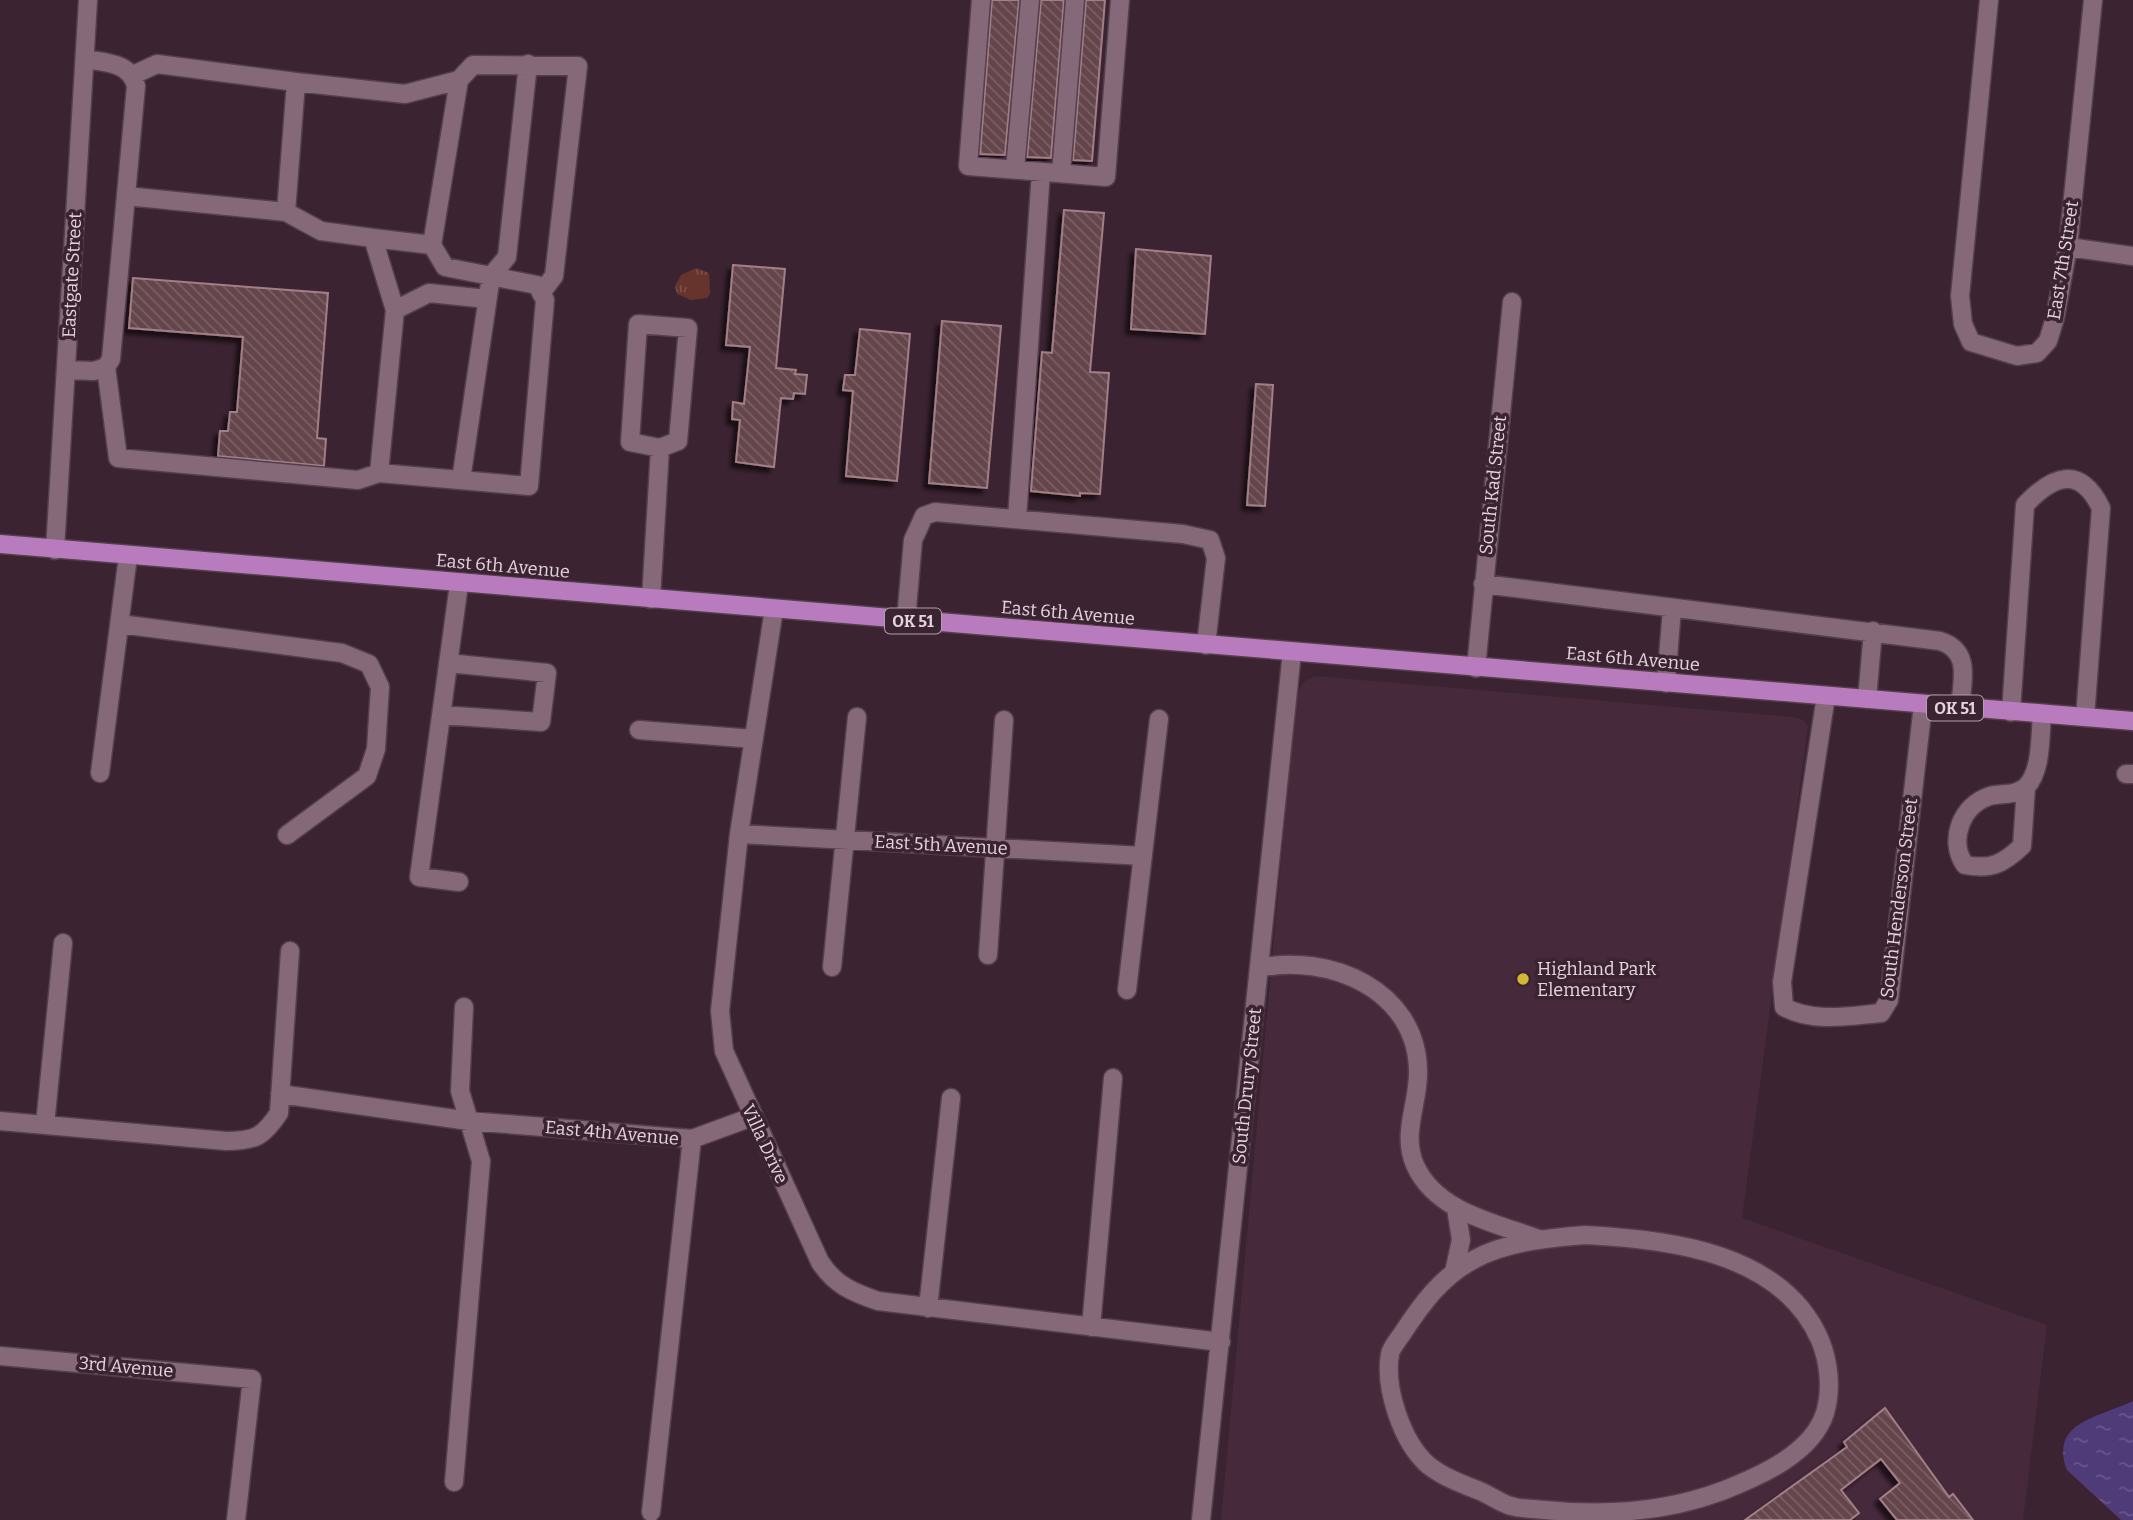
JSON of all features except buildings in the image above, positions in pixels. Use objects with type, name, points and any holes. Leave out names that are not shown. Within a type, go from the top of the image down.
[{"type":"main road","name":"East 6th Avenue","points":[[0,544],[55,551],[2133,721]]},
{"type":"street","name":"Eastgate Street","points":[[55,551],[88,0]]},
{"type":"street","points":[[981,0],[968,166],[1106,177],[1120,0]]},
{"type":"street","points":[[1016,170],[1030,0]]},
{"type":"street","points":[[1061,173],[1075,0]]},
{"type":"street","name":"East 7th Street","points":[[1989,0],[1960,296],[1963,324],[1971,342],[2017,356],[2037,353],[2049,341],[2055,318],[2068,247],[2093,0]]},
{"type":"street","points":[[85,59],[121,65],[133,75],[136,86],[116,282],[115,327],[111,359],[106,367],[118,458],[358,480],[379,472],[529,486],[545,300],[537,285],[445,267],[432,245],[459,80]]},
{"type":"street","points":[[133,75],[157,64],[405,94],[459,80],[473,65],[578,66],[554,276],[541,293]]},
{"type":"street","points":[[461,480],[491,276],[507,257],[528,64]]},
{"type":"street","points":[[286,212],[296,82]]},
{"type":"street","points":[[1017,520],[1041,172]]},
{"type":"street","points":[[125,196],[286,212],[321,231],[432,245]]},
{"type":"street","points":[[373,238],[396,310],[379,472]]},
{"type":"street","points":[[2068,247],[2133,256]]},
{"type":"street","points":[[396,310],[429,293],[487,299]]},
{"type":"street","name":"South Kad Street","points":[[1476,668],[1512,302]]},
{"type":"street","points":[[638,324],[688,328],[678,441],[660,449],[630,442],[638,324]]},
{"type":"street","points":[[66,370],[94,371],[106,367]]},
{"type":"street","points":[[651,599],[660,449]]},
{"type":"street","points":[[2011,712],[2025,505],[2040,489],[2057,479],[2066,479],[2075,480],[2092,491],[2101,508],[2085,717]]},
{"type":"street","points":[[906,620],[913,540],[924,516],[935,512],[1184,534],[1210,540],[1216,558],[1206,645]]},
{"type":"street","points":[[100,773],[128,556]]},
{"type":"street","points":[[459,584],[419,877],[459,882]]},
{"type":"street","points":[[1483,584],[1873,631],[1953,645],[1961,653],[1963,663],[1960,708]]},
{"type":"street","points":[[1665,683],[1672,608]]},
{"type":"street","name":"Villa Drive","points":[[774,609],[739,834],[720,1011],[724,1051],[820,1262],[831,1279],[848,1290],[878,1301],[1221,1342]]},
{"type":"street","points":[[120,624],[342,653],[369,664],[380,687],[376,749],[367,776],[287,835]]},
{"type":"street","points":[[1867,699],[1873,631]]},
{"type":"street","name":"South Drury Street","points":[[1201,1520],[1292,652]]},
{"type":"street","points":[[441,715],[541,722],[547,673],[448,663]]},
{"type":"street","name":"South Henderson Street","points":[[1826,696],[1782,982],[1784,1007],[1795,1013],[1832,1017],[1881,1013],[1889,1000],[1923,705]]},
{"type":"street","points":[[2026,786],[2022,846],[2001,865],[1980,868],[1965,865],[1956,853],[1956,833],[1966,813],[1989,797],[2011,795],[2026,786],[2035,772],[2042,714]]},
{"type":"street","points":[[832,967],[858,717]]},
{"type":"street","points":[[1127,990],[1159,719]]},
{"type":"street","points":[[988,955],[1004,720]]},
{"type":"street","points":[[639,730],[754,740]]},
{"type":"street","name":"East 5th Avenue","points":[[739,834],[1143,856]]},
{"type":"street","points":[[45,1125],[63,943]]},
{"type":"street","points":[[0,1121],[249,1141],[267,1131],[279,1113],[290,951]]},
{"type":"street","points":[[1259,968],[1287,962],[1321,967],[1358,977],[1385,996],[1406,1024],[1419,1072],[1409,1142],[1415,1165],[1431,1189],[1455,1208],[1539,1239]]},
{"type":"street","points":[[454,1482],[481,1161],[460,1091],[464,1007]]},
{"type":"street","points":[[1091,1328],[1113,1078]]},
{"type":"street","name":"East 4th Avenue","points":[[281,1094],[469,1121],[692,1139],[752,1116]]},
{"type":"street","points":[[928,1308],[951,1098]]},
{"type":"street","points":[[651,1512],[692,1139]]},
{"type":"street","points":[[1454,1272],[1461,1240],[1455,1208]]},
{"type":"street","points":[[1585,1235],[1640,1238],[1687,1245],[1760,1275],[1786,1293],[1812,1322],[1828,1359],[1825,1415],[1802,1446],[1786,1459],[1756,1478],[1703,1498],[1652,1509],[1581,1513],[1512,1506],[1455,1482],[1428,1464],[1403,1432],[1394,1407],[1390,1353],[1423,1301],[1454,1272],[1475,1258],[1539,1239],[1585,1235]]},
{"type":"street","name":"3rd Avenue","points":[[0,1356],[251,1378],[236,1520]]},
{"type":"shaded area","name":"Highland Park Elementary","points":[[1315,676],[1803,720],[1808,726],[1742,1218],[2047,1325],[2023,1520],[1221,1520],[1295,708],[1299,689],[1305,681]]},
{"type":"green space","points":[[696,268],[709,273],[710,294],[707,298],[691,300],[677,294],[675,286],[681,275]]},
{"type":"water","points":[[2133,1401],[2133,1520],[2121,1520],[2067,1470],[2063,1454],[2065,1441],[2081,1423]]},
{"type":"place","name":"Highland Park Elementary","points":[[1523,979]]}]
